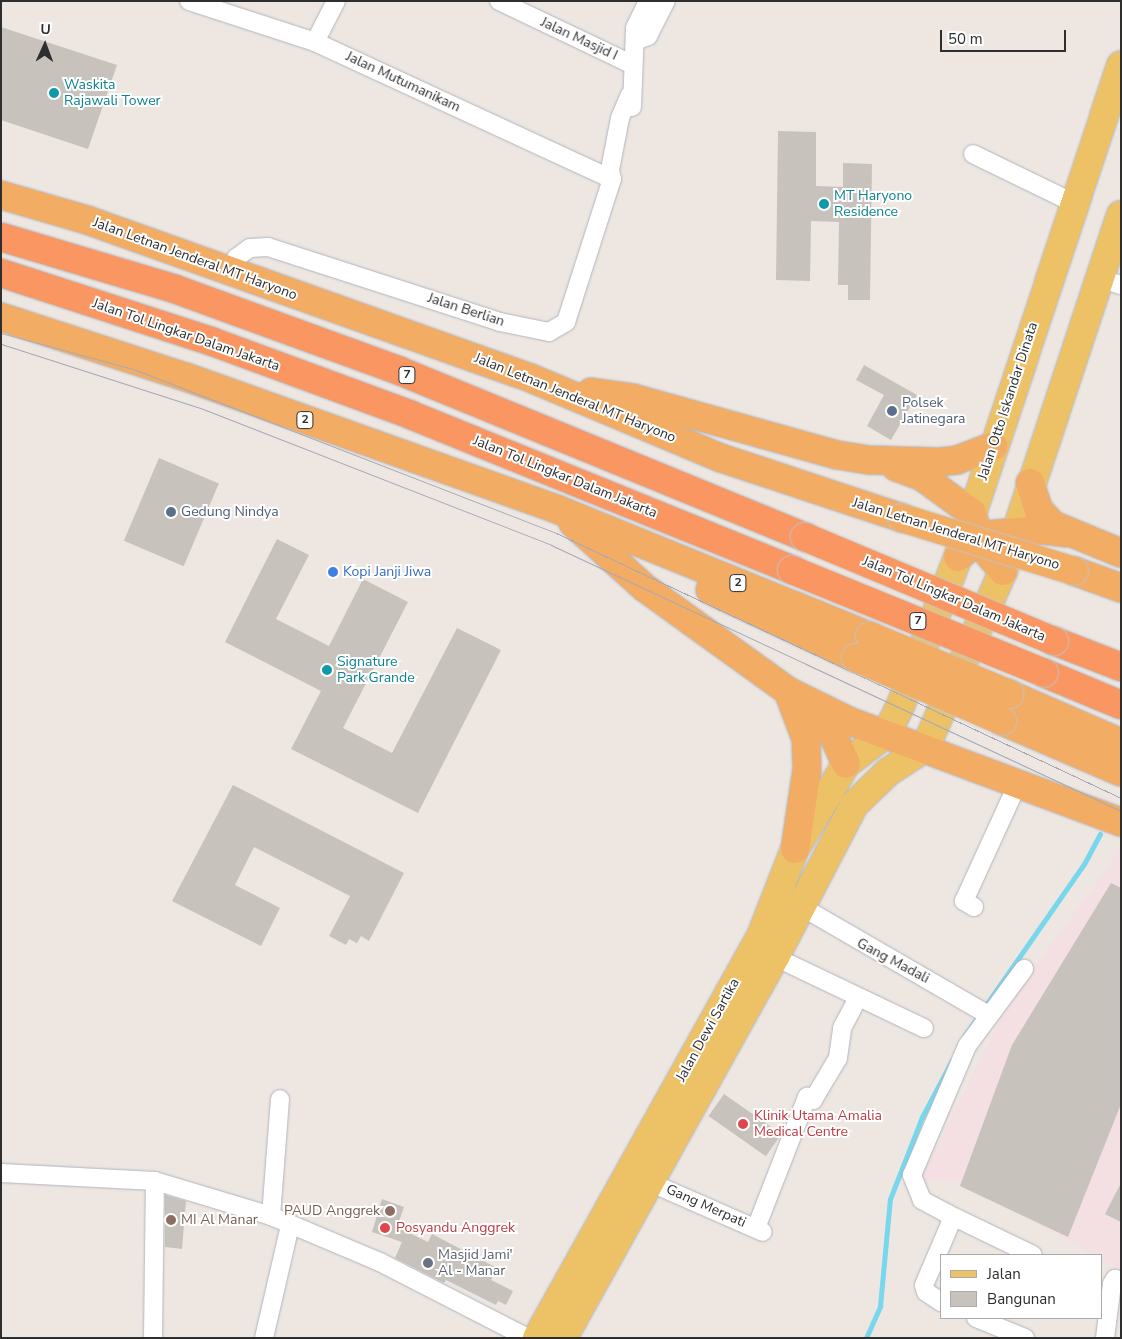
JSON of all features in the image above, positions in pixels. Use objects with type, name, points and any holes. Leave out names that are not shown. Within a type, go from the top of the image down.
[{"type":"highway","name":"Jalan Letnan Jenderal MT Haryono","points":[[1,195],[87,220],[561,390],[721,458],[902,518],[1074,571],[1121,588]]},
{"type":"highway","name":"Jalan Tol Lingkar Dalam Jakarta","points":[[1,236],[176,289],[400,372],[1121,667]]},
{"type":"highway","name":"Jalan Tol Lingkar Dalam Jakarta","points":[[1,273],[213,342],[411,415],[1121,705]]},
{"type":"highway","name":"2","points":[[1,317],[186,377],[559,510],[863,647],[1002,721],[1121,772]]},
{"type":"highway","points":[[561,390],[633,398],[837,455],[870,460],[939,462],[993,446]]},
{"type":"highway","points":[[870,460],[921,476],[974,525],[1004,571]]},
{"type":"highway","points":[[1030,483],[1039,510],[1053,525],[1070,534],[1121,553]]},
{"type":"highway","points":[[559,510],[645,588],[788,691],[821,708],[925,748],[1019,781],[1121,822]]},
{"type":"highway","points":[[974,525],[1016,532],[1070,534]]},
{"type":"highway","name":"2","points":[[863,647],[1009,694],[1121,743]]},
{"type":"highway","points":[[788,691],[806,739],[807,769],[795,849]]},
{"type":"highway","points":[[821,708],[846,764]]},
{"type":"main road","name":"Jalan Otto Iskandar Dinata","points":[[887,733],[920,660],[958,557],[974,525],[993,446],[1121,65]]},
{"type":"main road","points":[[925,748],[1004,571],[1030,483],[1110,282],[1121,215]]},
{"type":"main road","name":"Jalan Dewi Sartika","points":[[537,1338],[762,933],[795,849],[846,764],[887,733]]},
{"type":"main road","name":"Jalan Dewi Sartika","points":[[563,1338],[648,1182],[775,957],[854,805],[888,772],[925,748]]},
{"type":"street","name":"Jalan Mutumanikam","points":[[189,1],[315,42],[612,178]]},
{"type":"street","points":[[315,42],[336,1]]},
{"type":"street","name":"Jalan Masjid I","points":[[499,1],[631,64]]},
{"type":"street","name":"Jalan Berlian","points":[[229,272],[236,258],[250,248],[268,247],[500,322],[549,332],[566,322],[612,178],[622,154],[632,105],[630,96],[631,64],[635,28],[648,1]]},
{"type":"street","points":[[634,41],[648,36],[666,1]]},
{"type":"street","points":[[973,154],[1074,203]]},
{"type":"street","points":[[974,908],[964,901],[1019,781]]},
{"type":"street","name":"Gang Madali","points":[[802,907],[982,1011]]},
{"type":"street","points":[[775,957],[924,1028]]},
{"type":"street","points":[[1024,969],[967,1046],[912,1175],[913,1185],[922,1200],[1031,1254]]},
{"type":"street","name":"Gang Merpati","points":[[648,1182],[759,1230],[807,1097],[813,1100],[838,1058],[842,1028],[858,998]]},
{"type":"street","points":[[271,1216],[280,1099]]},
{"type":"street","points":[[1,1173],[155,1181],[271,1216],[380,1262],[528,1338]]},
{"type":"street","points":[[153,1338],[155,1181]]},
{"type":"street","points":[[940,1301],[926,1292],[924,1285],[951,1222],[948,1214]]},
{"type":"street","points":[[264,1338],[290,1225]]},
{"type":"street","points":[[1105,1338],[1112,1279]]},
{"type":"street","points":[[978,1319],[1016,1336]]},
{"type":"shaded area","points":[[1121,843],[1121,1270],[1102,1260],[1102,1254],[1092,1254],[957,1181],[920,1180],[1013,995],[1108,868]]},
{"type":"building","name":"Waskita Rajawali Tower","points":[[1,27],[117,65],[88,149],[1,120]]},
{"type":"building","name":"MT Haryono Residence","points":[[778,131],[816,132],[816,186],[843,187],[843,163],[872,164],[870,300],[848,300],[848,285],[838,285],[839,222],[811,221],[810,281],[776,280]]},
{"type":"building","name":"Polsek Jatinegara","points":[[864,365],[917,395],[891,440],[867,426],[884,395],[856,380]]},
{"type":"building","name":"Gedung Nindya","points":[[159,458],[219,483],[184,566],[124,541]]},
{"type":"building","name":"Signature Park Grande","points":[[277,539],[309,555],[276,619],[329,646],[363,579],[408,602],[343,728],[392,753],[457,628],[501,650],[418,813],[291,749],[321,691],[225,642]]},
{"type":"building","points":[[233,785],[404,873],[369,941],[361,936],[357,943],[349,939],[346,945],[329,936],[350,896],[254,847],[235,885],[280,908],[261,946],[172,901]]},
{"type":"building","points":[[1111,883],[1121,888],[1121,1104],[1068,1237],[960,1186],[1012,1045]]},
{"type":"building","name":"Klinik Utama Amalia Medical Centre","points":[[724,1094],[781,1134],[766,1156],[709,1116]]},
{"type":"building","points":[[1121,1183],[1121,1222],[1105,1214]]},
{"type":"building","name":"MI Al Manar","points":[[165,1195],[186,1201],[182,1249],[165,1247]]},
{"type":"building","points":[[382,1199],[404,1207],[397,1227],[428,1242],[432,1234],[497,1268],[491,1280],[513,1291],[506,1305],[498,1301],[496,1305],[446,1280],[444,1283],[395,1258],[402,1242],[372,1232]]},
{"type":"waterway","points":[[965,1035],[1084,864],[1100,834]]},
{"type":"waterway","points":[[866,1338],[880,1306],[890,1199],[922,1117],[952,1060]]},
{"type":"tram line","points":[[1,333],[136,370],[556,533],[1121,798]]},
{"type":"tram line","points":[[1,344],[203,409],[551,545],[1121,811]]},
{"type":"place","name":"Waskita Rajawali Tower","points":[[54,93]]},
{"type":"place","name":"MT Haryono Residence","points":[[824,204]]},
{"type":"place","name":"Polsek Jatinegara","points":[[892,411]]},
{"type":"place","name":"Gedung Nindya","points":[[171,512]]},
{"type":"place","name":"Kopi Janji Jiwa","points":[[333,572]]},
{"type":"place","name":"Signature Park Grande","points":[[327,670]]},
{"type":"place","name":"Klinik Utama Amalia Medical Centre","points":[[743,1124]]},
{"type":"place","name":"PAUD Anggrek","points":[[390,1211]]},
{"type":"place","name":"MI Al Manar","points":[[171,1220]]},
{"type":"place","name":"Posyandu Anggrek","points":[[385,1228]]},
{"type":"place","name":"Masjid Jami' Al - Manar","points":[[428,1263]]}]
